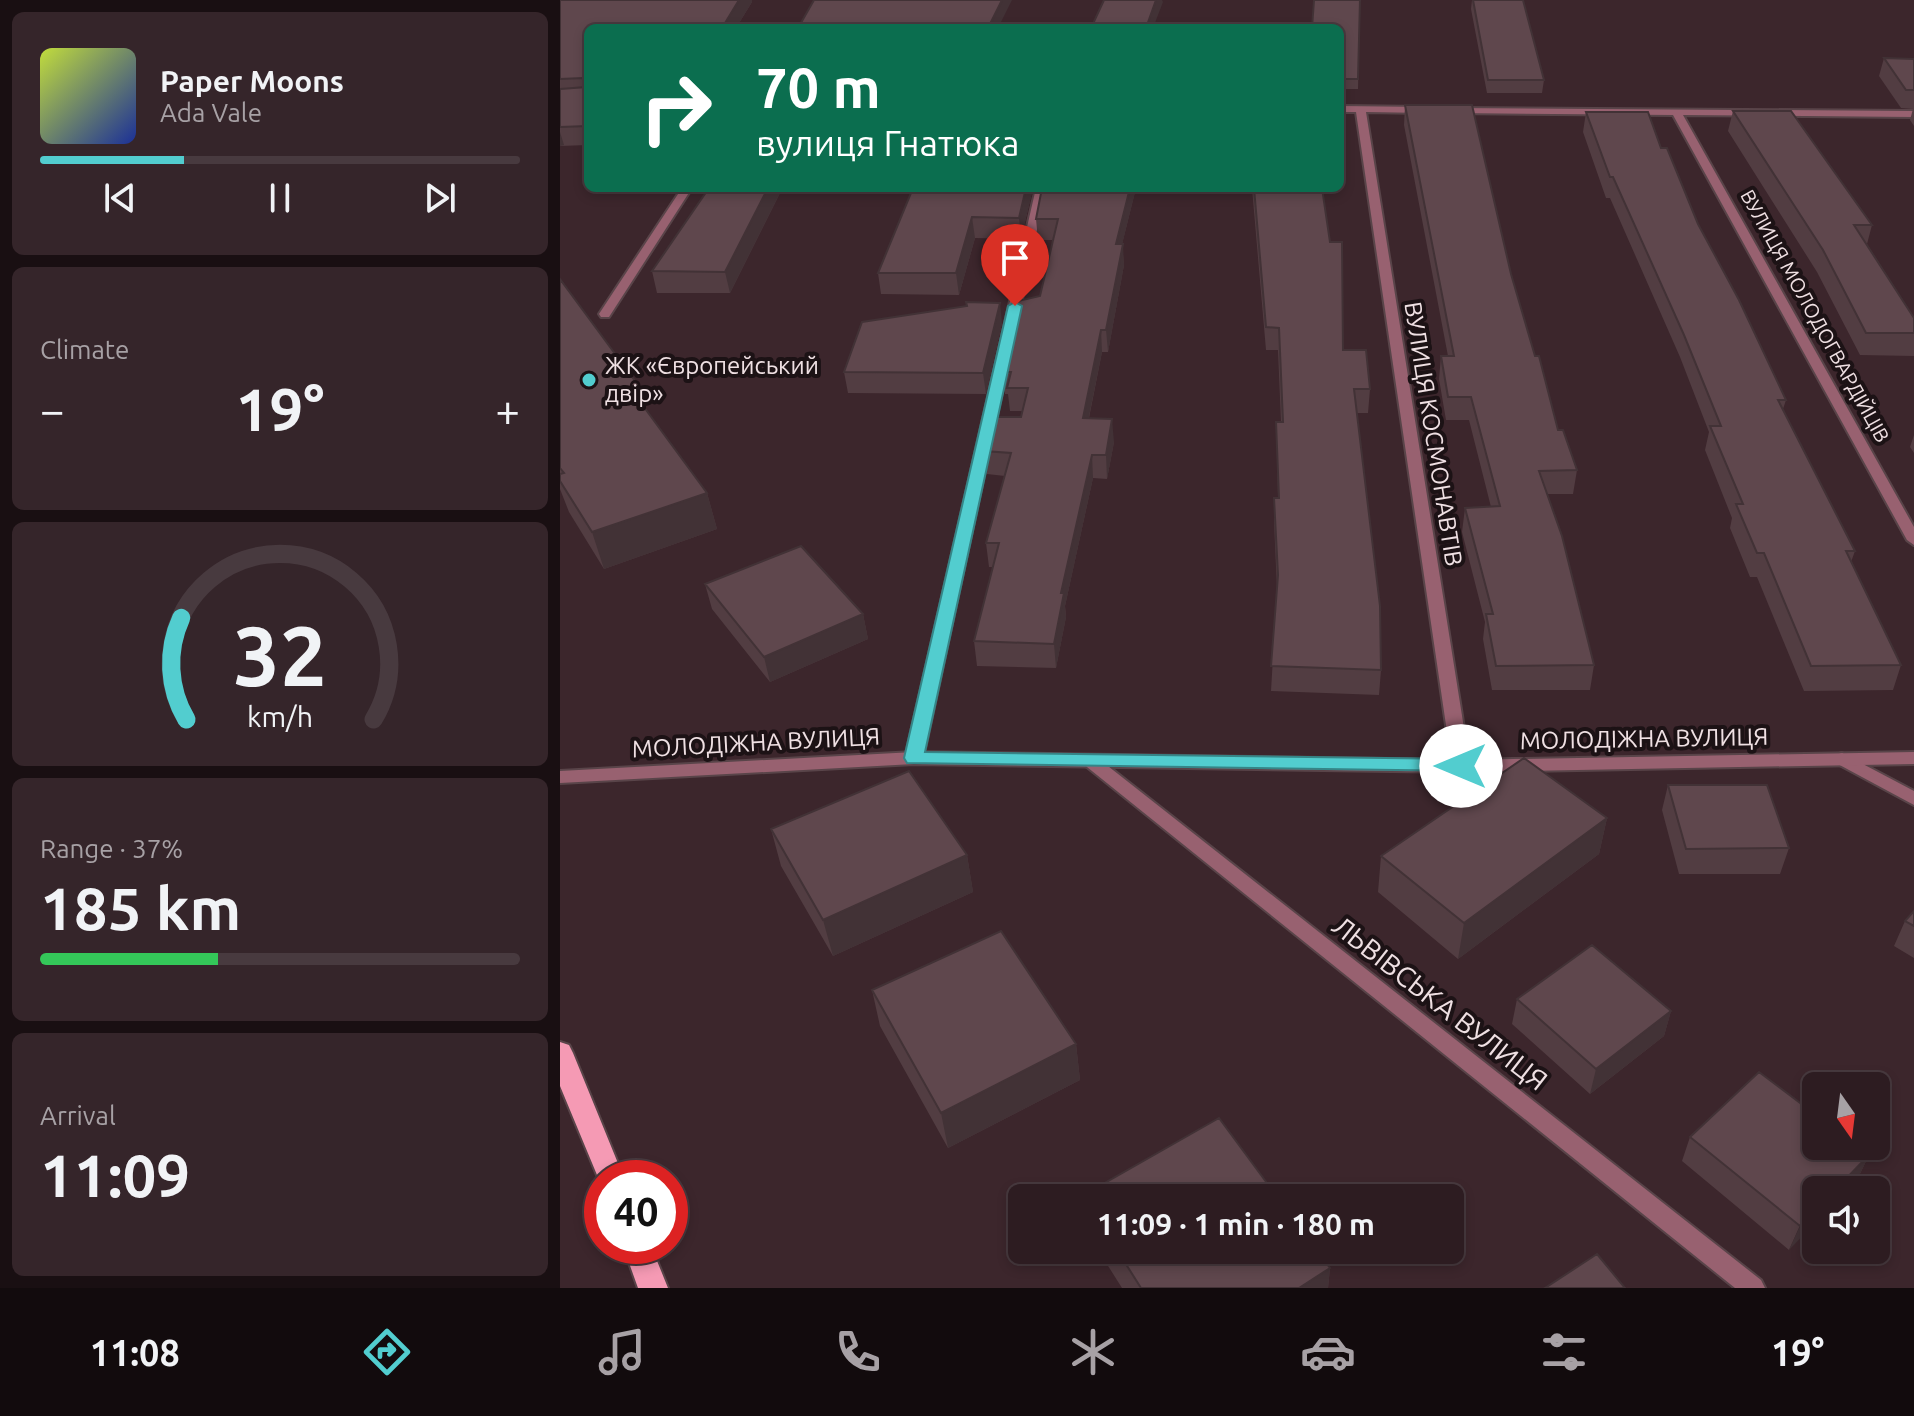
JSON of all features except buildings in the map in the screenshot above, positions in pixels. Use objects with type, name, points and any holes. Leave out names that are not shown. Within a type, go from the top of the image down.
[{"type":"main road","points":[[560,1053],[603,1160]]},
{"type":"main road","points":[[644,1264],[653,1288]]},
{"type":"street","points":[[1344,109],[1914,114]]},
{"type":"street","name":"ВУЛИЦЯ КОСМОНАВТІВ","points":[[1361,109],[1461,766]]},
{"type":"street","name":"ВУЛИЦЯ МОЛОДОГВАРДІЙЦІВ","points":[[1677,113],[1914,540]]},
{"type":"street","points":[[605,314],[684,192]]},
{"type":"street","points":[[914,758],[1040,192]]},
{"type":"street","name":"МОЛОДІЖНА ВУЛИЦЯ","points":[[560,777],[914,758],[1461,766],[1914,758]]},
{"type":"street","points":[[1842,759],[1914,799]]},
{"type":"street","name":"ЛЬВІВСЬКА ВУЛИЦЯ","points":[[1093,763],[1753,1288]]},
{"type":"place","name":"ЖК «Європейський двір»","points":[[589,380]]},
{"type":"route","points":[[1015,306],[914,758],[1461,766]]}]
